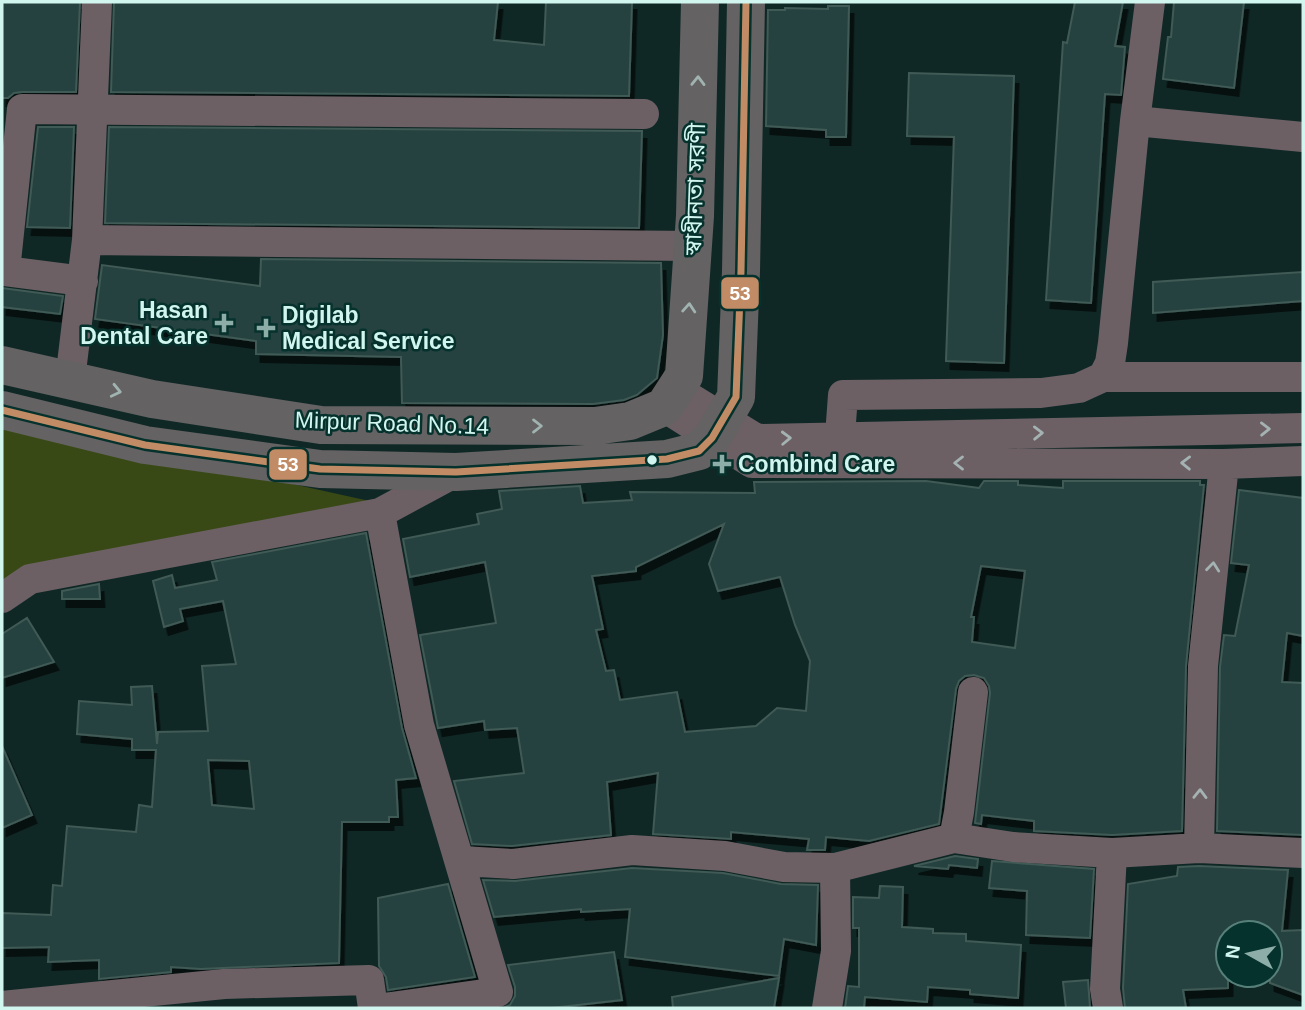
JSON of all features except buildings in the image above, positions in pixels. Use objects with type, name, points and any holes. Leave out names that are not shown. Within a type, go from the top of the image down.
[{"type":"main road","name":"স্বাধীনতা সরণী","points":[[675,391],[693,246],[700,2]]},
{"type":"main road","name":"স্বাধীনতা সরণী","points":[[718,428],[736,397],[746,2]]},
{"type":"main road","name":"Mirpur Road No.14","points":[[2,365],[152,399],[321,425],[595,426],[631,421],[675,391]]},
{"type":"main road","name":"Mirpur Road No.14","points":[[2,410],[145,445],[320,469],[456,472],[667,459],[699,451],[718,428]]},
{"type":"street","points":[[70,380],[88,240],[97,2]]},
{"type":"street","points":[[1103,377],[1110,363],[1113,344],[1135,121],[1150,2]]},
{"type":"street","points":[[83,281],[5,271],[22,109],[644,114]]},
{"type":"street","points":[[1135,121],[1303,137]]},
{"type":"street","points":[[88,240],[693,246]]},
{"type":"street","points":[[841,436],[843,395],[1041,393],[1079,388],[1103,377],[1303,377]]},
{"type":"street","points":[[675,391],[718,428],[752,463],[1224,470],[1303,481]]},
{"type":"street","points":[[718,428],[757,439],[1303,428]]},
{"type":"street","points":[[1224,470],[1303,461]]},
{"type":"street","points":[[1199,848],[1203,666],[1224,470]]},
{"type":"street","points":[[2,598],[30,579],[380,513],[456,472]]},
{"type":"street","points":[[380,513],[419,724],[498,992],[384,1008]]},
{"type":"street","points":[[954,838],[973,692]]},
{"type":"street","points":[[461,861],[513,864],[632,850],[725,856],[784,867],[835,868],[954,838],[1013,847],[1112,853],[1199,848],[1303,853]]},
{"type":"street","points":[[1108,1008],[1105,989],[1112,853]]},
{"type":"street","points":[[827,1008],[836,951],[835,868]]},
{"type":"street","points":[[2,1006],[224,984],[369,981],[373,1008]]},
{"type":"green space","points":[[2,420],[374,502],[2,584]]},
{"type":"transit line","name":"53","points":[[2,410],[145,445],[320,469],[456,472],[667,459],[699,451],[712,438],[736,397],[746,2]]},
{"type":"place","name":"Hasan Dental Care","points":[[224,323]]},
{"type":"place","name":"Digilab Medical Service","points":[[266,328]]},
{"type":"place","name":"Combind Care","points":[[722,464]]}]
